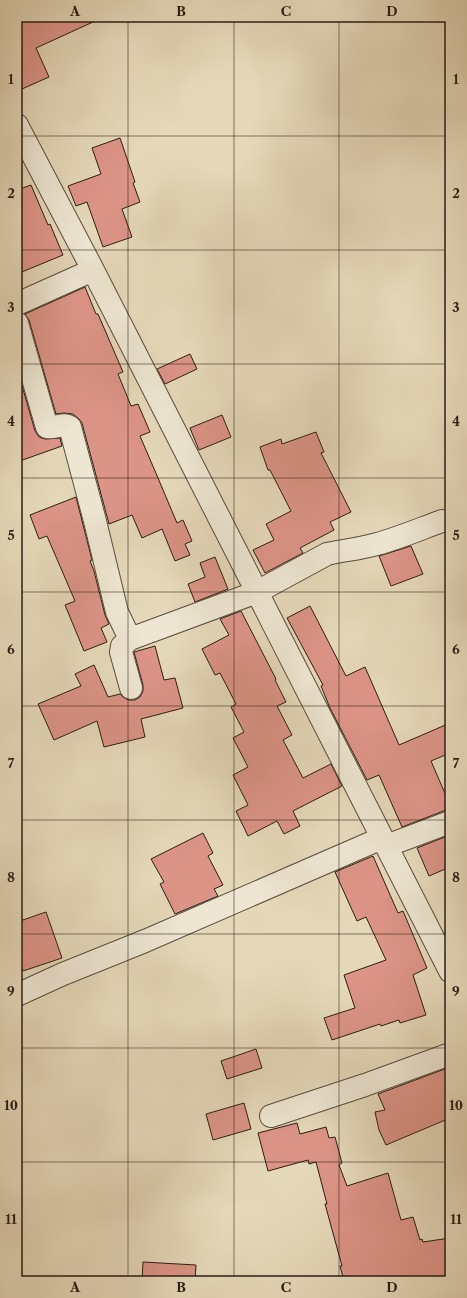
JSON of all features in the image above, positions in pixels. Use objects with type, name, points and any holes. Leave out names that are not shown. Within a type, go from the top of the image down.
[{"type":"street","points":[[17,125],[93,270],[450,971]]},
{"type":"street","points":[[17,304],[93,270]]},
{"type":"street","points":[[17,323],[47,427],[67,425],[70,427],[118,612],[130,639]]},
{"type":"street","points":[[131,688],[121,652],[122,646],[130,639],[257,592],[328,554],[379,544],[442,521]]},
{"type":"street","points":[[17,995],[63,974],[384,842],[450,822]]},
{"type":"street","points":[[271,1116],[450,1054]]},
{"type":"building","points":[[17,17],[104,17],[36,48],[49,77],[22,89],[17,78]]},
{"type":"building","points":[[120,138],[140,202],[122,209],[132,237],[103,247],[87,202],[76,206],[68,186],[101,174],[92,148]]},
{"type":"building","points":[[31,185],[63,255],[17,274],[17,190]]},
{"type":"building","points":[[85,287],[123,372],[118,374],[131,406],[138,404],[150,432],[140,436],[177,523],[183,520],[192,541],[185,544],[190,555],[175,561],[162,529],[142,538],[132,515],[109,524],[82,423],[73,414],[56,414],[29,320],[25,314]]},
{"type":"building","points":[[190,354],[197,369],[165,384],[157,369]]},
{"type":"building","points":[[17,368],[35,431],[39,437],[45,439],[60,438],[62,446],[17,462]]},
{"type":"building","points":[[222,415],[231,437],[199,450],[190,428]]},
{"type":"building","points":[[316,432],[324,452],[321,453],[351,512],[330,522],[334,530],[300,548],[303,553],[265,573],[253,550],[274,540],[266,524],[291,511],[270,470],[268,470],[260,447],[281,439],[282,444]]},
{"type":"building","points":[[76,497],[92,560],[90,561],[105,615],[109,624],[101,628],[107,642],[84,651],[65,605],[75,601],[47,536],[39,539],[30,515]]},
{"type":"building","points":[[411,546],[423,574],[391,586],[379,556]]},
{"type":"building","points":[[215,557],[228,589],[195,602],[188,584],[205,577],[200,563]]},
{"type":"building","points":[[310,606],[346,676],[365,667],[399,745],[450,723],[450,753],[431,761],[450,805],[450,810],[446,810],[402,827],[379,775],[367,780],[330,708],[321,686],[323,685],[287,618]]},
{"type":"building","points":[[241,611],[276,679],[275,680],[286,702],[277,706],[292,735],[283,740],[303,778],[331,764],[342,786],[293,811],[300,826],[284,834],[277,821],[248,836],[236,811],[248,805],[233,775],[248,767],[233,738],[244,732],[231,707],[236,704],[220,673],[215,675],[202,649],[229,635],[220,619]]},
{"type":"building","points":[[155,646],[164,680],[175,678],[183,708],[141,719],[145,737],[104,747],[97,721],[54,740],[38,704],[81,686],[75,674],[94,665],[108,697],[120,694],[128,700],[135,700],[140,697],[143,691],[143,685],[134,652]]},
{"type":"building","points":[[203,833],[213,853],[208,856],[223,885],[214,889],[218,896],[175,914],[160,884],[164,882],[151,859]]},
{"type":"building","points":[[450,835],[450,867],[429,876],[417,848]]},
{"type":"building","points":[[373,856],[398,913],[403,911],[427,968],[413,975],[426,1015],[400,1023],[399,1020],[381,1026],[380,1024],[332,1040],[324,1018],[355,1008],[344,975],[386,960],[366,917],[357,921],[335,872]]},
{"type":"building","points":[[46,912],[62,958],[23,971],[17,953],[17,922]]},
{"type":"building","points":[[256,1049],[262,1068],[227,1079],[221,1061]]},
{"type":"building","points":[[450,1067],[450,1118],[386,1145],[379,1130],[375,1112],[385,1110],[378,1094]]},
{"type":"building","points":[[244,1103],[251,1129],[213,1140],[206,1114]]},
{"type":"building","points":[[297,1123],[300,1134],[326,1127],[329,1138],[335,1137],[342,1163],[339,1165],[347,1186],[388,1173],[401,1220],[413,1217],[420,1240],[422,1239],[423,1242],[450,1238],[450,1281],[344,1281],[340,1266],[342,1266],[325,1204],[327,1204],[316,1162],[309,1164],[308,1160],[268,1171],[258,1133]]},
{"type":"building","points":[[143,1262],[196,1265],[195,1281],[142,1281]]}]
